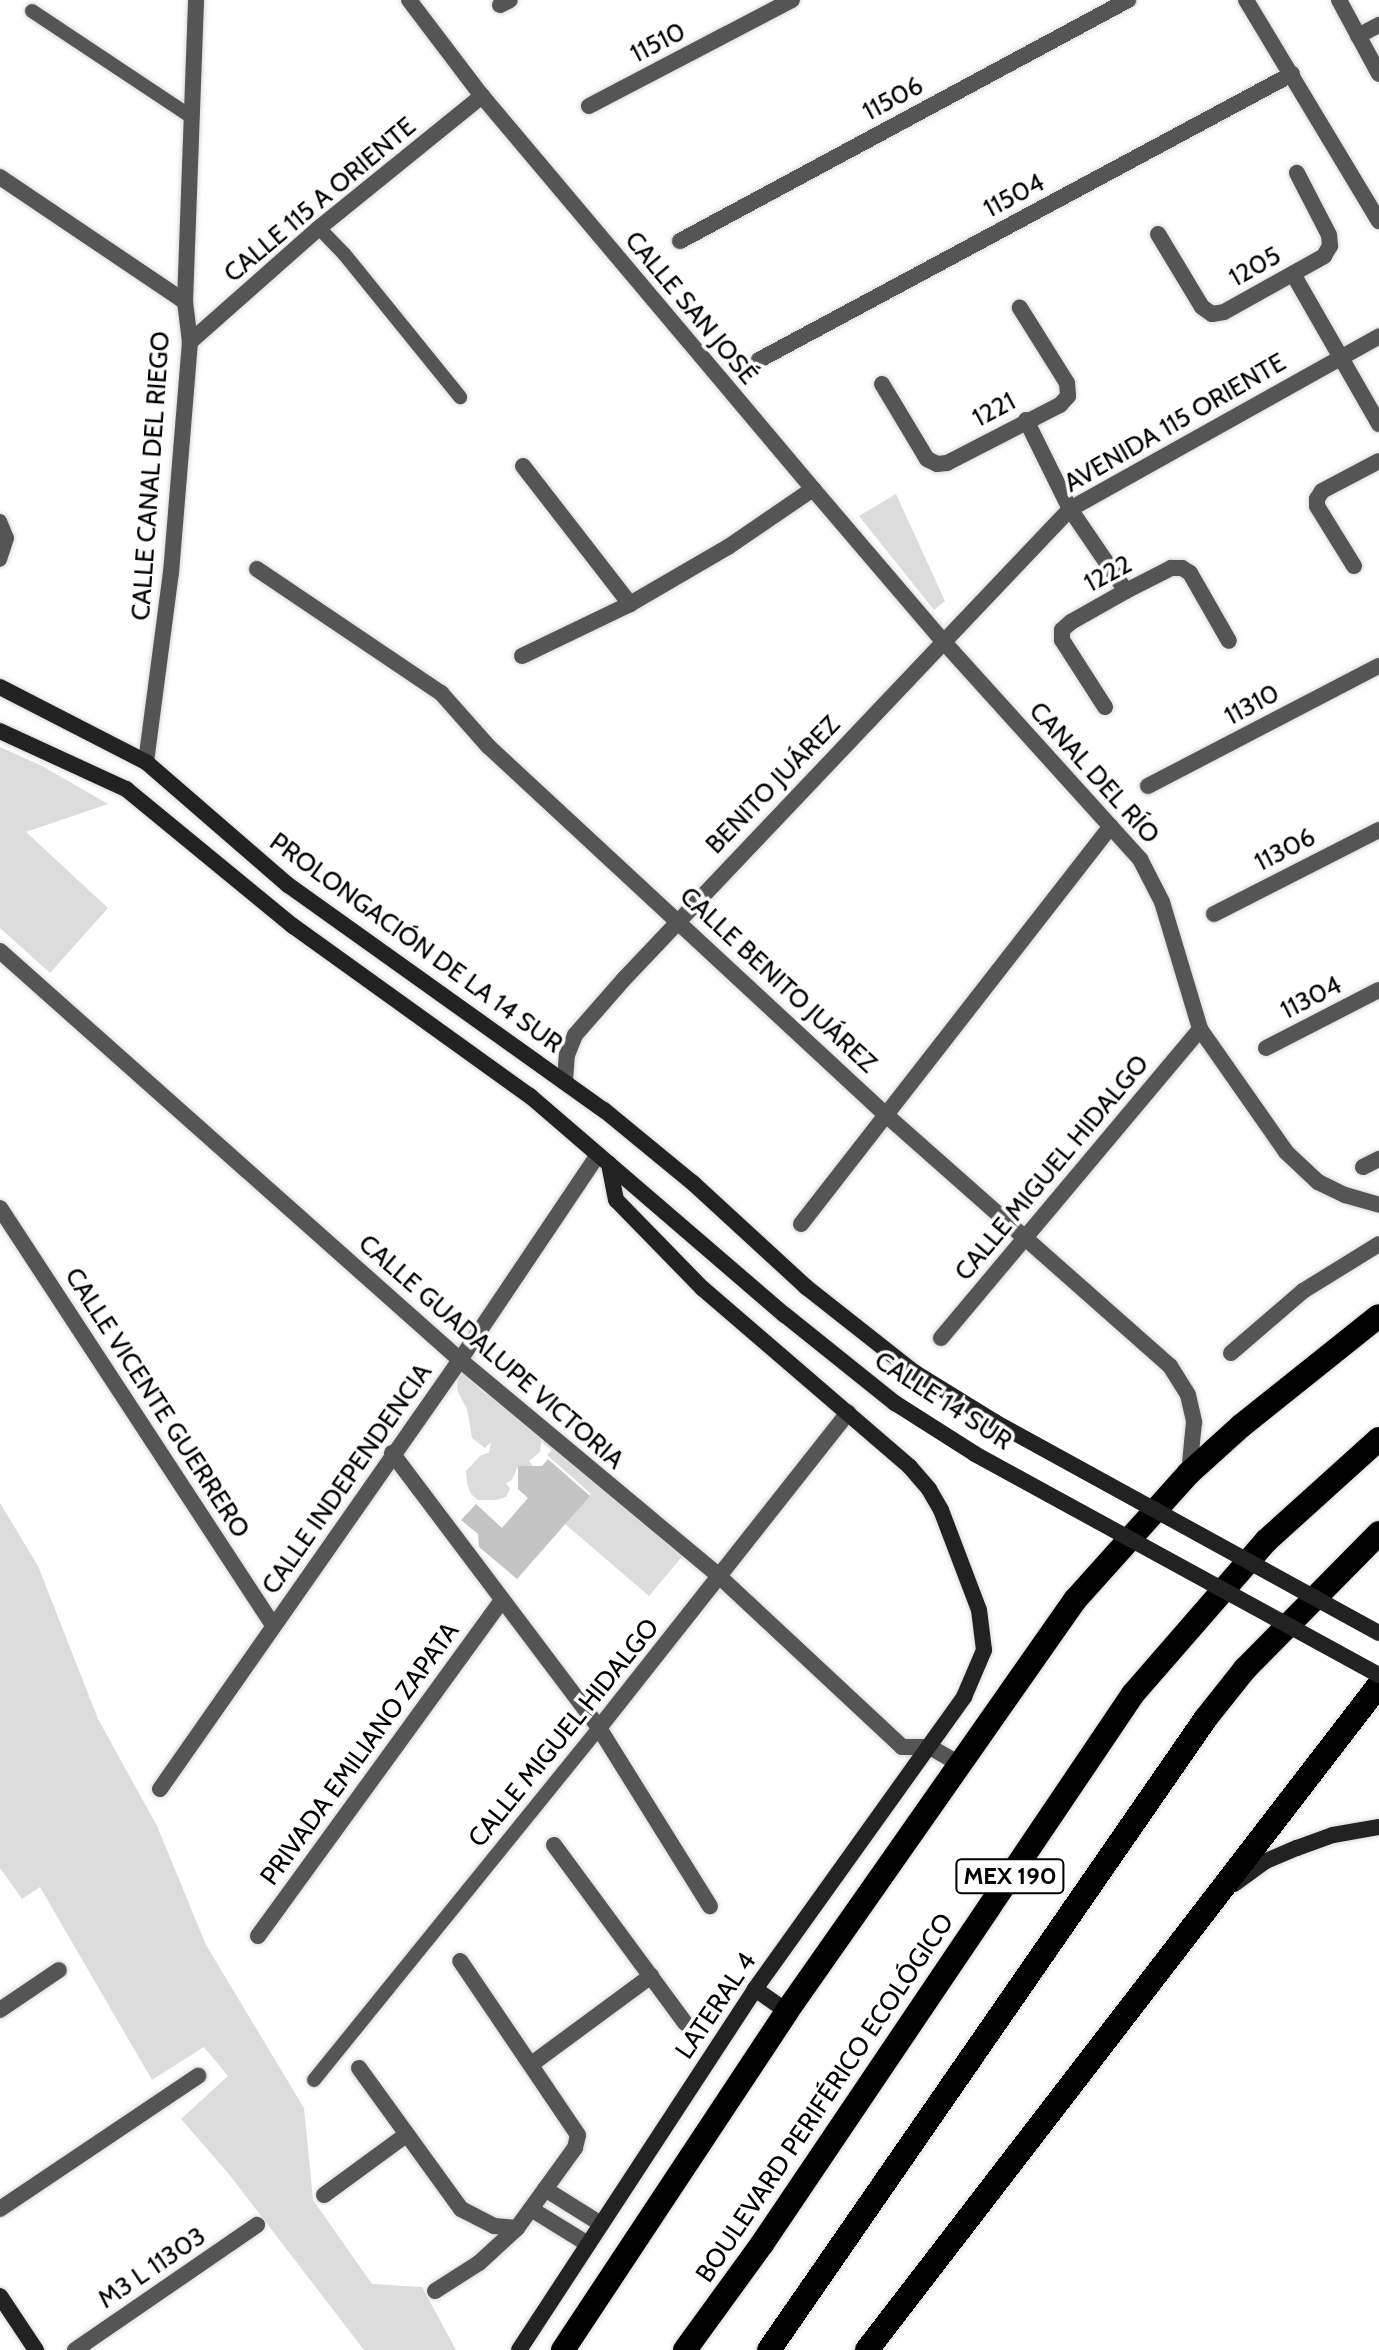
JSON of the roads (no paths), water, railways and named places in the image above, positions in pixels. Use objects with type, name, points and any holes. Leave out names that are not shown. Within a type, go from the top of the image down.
[{"type":"highway","points":[[563,2350],[787,2011],[1075,1600],[1189,1473],[1241,1426],[1379,1316]]},
{"type":"highway","name":"BOULEVARD PERIFÉRICO ECOLÓGICO","points":[[685,2350],[762,2244],[1133,1694],[1266,1541],[1379,1439]]},
{"type":"highway","name":"MEX 190","points":[[769,2350],[1206,1718],[1245,1669],[1379,1533]]},
{"type":"highway","points":[[867,2350],[1223,1892],[1345,1725],[1379,1685]]},
{"type":"main road","name":"PROLONGACIÓN DE LA 14 SUR","points":[[0,687],[146,762],[288,885],[565,1081]]},
{"type":"main road","name":"PROLONGACIÓN DE LA 14 SUR","points":[[0,731],[126,789],[293,926],[530,1096]]},
{"type":"main road","name":"CALLE 14 SUR","points":[[565,1081],[693,1183],[806,1287],[914,1372],[995,1422],[1379,1633]]},
{"type":"main road","name":"CALLE 14 SUR","points":[[530,1096],[785,1315],[895,1403],[975,1454],[1379,1675]]},
{"type":"main road","name":"LATERAL 4","points":[[519,2350],[755,1989],[964,1697],[981,1661],[984,1631],[941,1510],[909,1466],[703,1289],[616,1200],[603,1159]]},
{"type":"main road","points":[[1223,1892],[1266,1861],[1333,1835],[1379,1827]]},
{"type":"main road","points":[[755,1989],[787,2011]]},
{"type":"main road","points":[[0,2296],[36,2350]]},
{"type":"street","name":"CALLE CANAL DEL RIEGO","points":[[146,762],[171,573],[190,342],[185,302],[196,0]]},
{"type":"street","name":"CALLE SAN JOSÉ","points":[[409,0],[482,96],[943,641]]},
{"type":"street","name":"11510","points":[[589,106],[792,0]]},
{"type":"street","name":"11506","points":[[680,241],[1128,0]]},
{"type":"street","points":[[1339,0],[1379,74]]},
{"type":"street","points":[[1252,2],[1379,221]]},
{"type":"street","points":[[1358,36],[1379,25]]},
{"type":"street","name":"11504","points":[[759,360],[1292,74]]},
{"type":"street","name":"CALLE 115 A ORIENTE","points":[[190,342],[319,228],[482,96]]},
{"type":"street","name":"1205","points":[[1158,234],[1202,307],[1212,314],[1224,312],[1324,256],[1330,246],[1329,235],[1297,173]]},
{"type":"street","points":[[0,177],[185,302]]},
{"type":"street","points":[[1293,274],[1379,424]]},
{"type":"street","name":"1221","points":[[882,384],[927,459],[937,464],[947,463],[1060,405],[1068,396],[1067,383],[1020,308]]},
{"type":"street","name":"AVENIDA 115 ORIENTE","points":[[943,641],[1070,509],[1379,336]]},
{"type":"street","points":[[1026,420],[1070,509],[1126,591]]},
{"type":"street","points":[[1354,566],[1317,506],[1317,499],[1322,491],[1379,461]]},
{"type":"street","points":[[523,466],[630,604]]},
{"type":"street","points":[[522,656],[630,604],[728,547],[813,489]]},
{"type":"street","name":"1222","points":[[1105,707],[1062,640],[1062,630],[1126,591],[1171,568],[1182,568],[1190,573],[1229,641]]},
{"type":"street","name":"CALLE BENITO JUÁREZ","points":[[257,569],[441,693],[488,746],[678,918],[885,1114],[1170,1366],[1188,1395],[1194,1422],[1189,1473]]},
{"type":"street","name":"CANAL DEL RÍO","points":[[943,641],[1140,859],[1154,883],[1200,1029],[1302,1169],[1345,1195],[1379,1205]]},
{"type":"street","name":"BENITO JUÁREZ","points":[[565,1081],[567,1055],[575,1035],[678,918],[943,641]]},
{"type":"street","name":"11310","points":[[1148,786],[1379,666]]},
{"type":"street","points":[[801,1224],[1111,826]]},
{"type":"street","name":"11306","points":[[1214,914],[1379,830]]},
{"type":"street","name":"CALLE GUADALUPE VICTORIA","points":[[0,951],[460,1360],[720,1577],[902,1747],[930,1747],[961,1765]]},
{"type":"street","name":"11304","points":[[1266,1048],[1379,990]]},
{"type":"street","name":"CALLE MIGUEL HIDALGO","points":[[941,1338],[1200,1029]]},
{"type":"street","name":"CALLE INDEPENDENCIA","points":[[160,1789],[392,1453],[603,1159]]},
{"type":"street","points":[[1363,1167],[1379,1159]]},
{"type":"street","name":"CALLE VICENTE GUERRERO","points":[[0,1208],[273,1625]]},
{"type":"street","points":[[1231,1353],[1303,1291],[1379,1244]]},
{"type":"street","name":"CALLE MIGUEL HIDALGO","points":[[599,1728],[848,1413]]},
{"type":"street","points":[[392,1453],[599,1728],[710,1906]]},
{"type":"street","name":"PRIVADA EMILIANO ZAPATA","points":[[258,1936],[502,1600]]},
{"type":"street","points":[[554,1845],[685,2023]]},
{"type":"street","points":[[435,2291],[479,2263],[517,2228],[575,2148],[578,2135],[533,2063],[460,1961]]},
{"type":"street","points":[[0,2010],[59,1970]]},
{"type":"street","points":[[533,2063],[651,1976]]},
{"type":"street","points":[[359,2068],[461,2209],[494,2226],[517,2228]]},
{"type":"street","points":[[0,2209],[198,2076]]},
{"type":"street","points":[[324,2195],[406,2135]]},
{"type":"street","points":[[545,2189],[601,2224]]},
{"type":"street","points":[[531,2209],[588,2244]]},
{"type":"street","name":"M3 L 11303","points":[[75,2350],[257,2225]]},
{"type":"lane","points":[[32,11],[190,116]]},
{"type":"lane","points":[[319,228],[345,255],[460,397]]},
{"type":"lane","points":[[0,521],[7,538],[0,560]]},
{"type":"lane","name":"CALLE MIGUEL HIDALGO","points":[[314,2080],[599,1728]]}]
